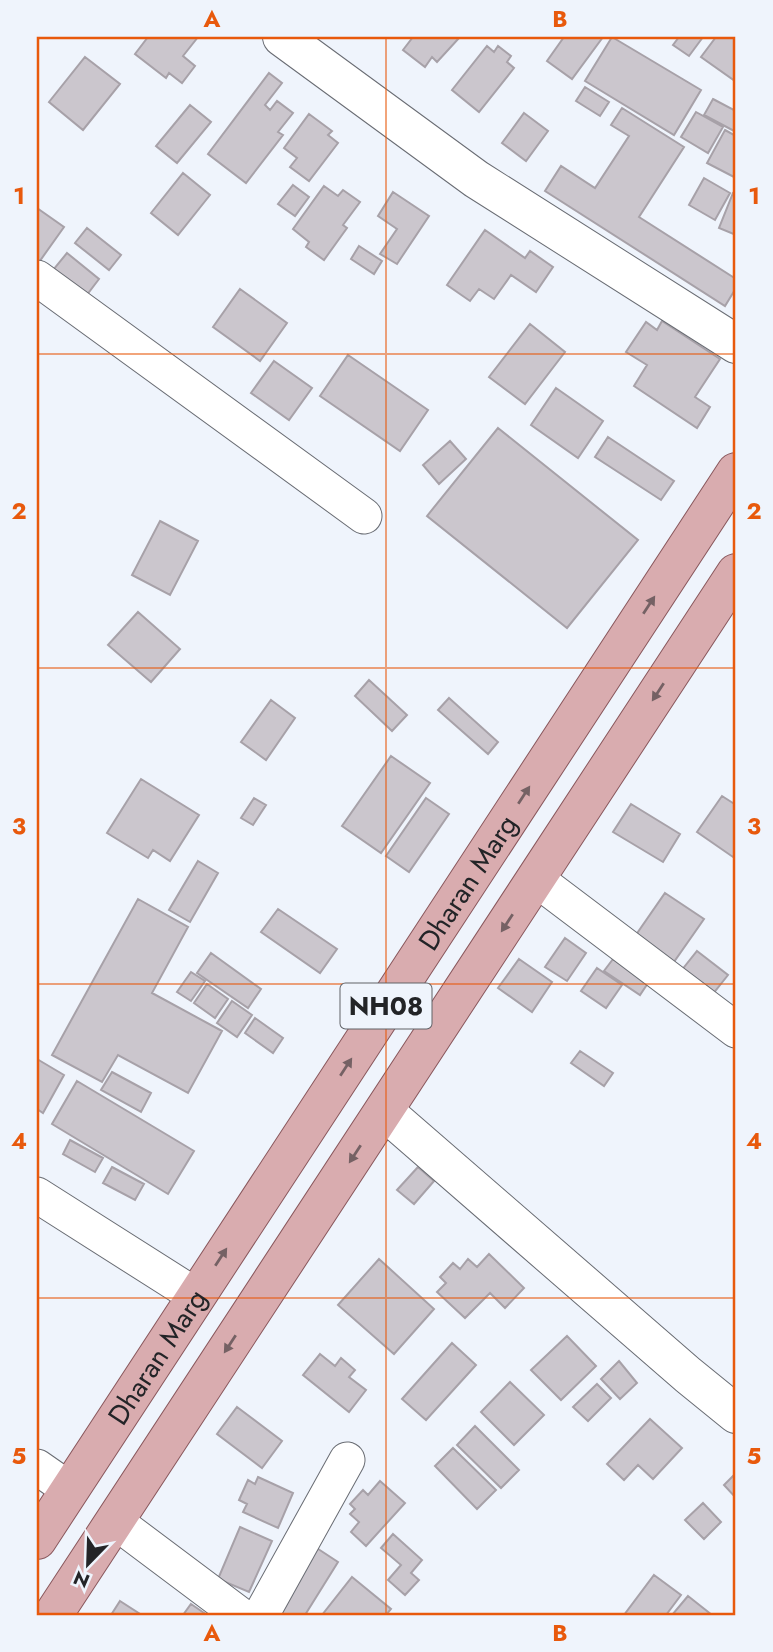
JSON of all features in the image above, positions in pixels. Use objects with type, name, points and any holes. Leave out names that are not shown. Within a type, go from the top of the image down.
[{"type":"main road","name":"Dharan Marg","points":[[37,1540],[736,472]]},
{"type":"main road","name":"Dharan Marg","points":[[54,1615],[736,573]]},
{"type":"street","points":[[282,37],[476,179],[736,344]]},
{"type":"street","points":[[37,278],[365,516]]},
{"type":"street","points":[[536,879],[736,1030]]},
{"type":"street","points":[[384,1111],[736,1414]]},
{"type":"street","points":[[37,1195],[196,1296]]},
{"type":"street","points":[[261,1615],[347,1460]]},
{"type":"street","points":[[37,1466],[70,1490]]},
{"type":"street","points":[[116,1522],[240,1615]]},
{"type":"building","points":[[148,37],[198,37],[183,56],[195,66],[182,83],[169,73],[166,78],[135,54]]},
{"type":"building","points":[[413,37],[460,37],[437,62],[432,57],[425,67],[403,50]]},
{"type":"building","points":[[564,37],[603,37],[572,79],[547,61]]},
{"type":"building","points":[[612,37],[701,90],[674,135],[585,81]]},
{"type":"building","points":[[679,37],[703,37],[689,56],[673,45]]},
{"type":"building","points":[[716,37],[736,37],[735,81],[701,57]]},
{"type":"building","points":[[487,46],[494,52],[498,46],[511,56],[507,62],[514,68],[479,112],[452,90]]},
{"type":"building","points":[[85,57],[120,84],[83,130],[49,102]]},
{"type":"building","points":[[269,73],[282,83],[265,105],[270,110],[277,101],[293,113],[278,132],[283,135],[246,183],[208,154]]},
{"type":"building","points":[[585,87],[609,102],[600,116],[576,101]]},
{"type":"building","points":[[713,99],[736,111],[736,132],[704,115]]},
{"type":"building","points":[[190,105],[211,122],[177,163],[156,146]]},
{"type":"building","points":[[622,108],[684,147],[639,217],[736,279],[736,288],[725,306],[545,191],[561,166],[595,188],[629,136],[611,125]]},
{"type":"building","points":[[696,112],[723,127],[708,153],[681,137]]},
{"type":"building","points":[[524,113],[548,131],[526,161],[502,143]]},
{"type":"building","points":[[309,114],[332,131],[328,135],[338,143],[309,181],[290,167],[297,158],[284,148]]},
{"type":"building","points":[[725,130],[736,136],[736,178],[707,163]]},
{"type":"building","points":[[183,173],[210,195],[178,235],[151,213]]},
{"type":"building","points":[[704,178],[730,193],[715,220],[689,205]]},
{"type":"building","points":[[293,185],[309,197],[295,216],[278,204]]},
{"type":"building","points":[[324,186],[338,196],[343,190],[360,202],[343,225],[347,228],[324,260],[306,247],[309,242],[293,229]]},
{"type":"building","points":[[393,192],[429,216],[397,264],[380,254],[397,229],[378,216]]},
{"type":"building","points":[[733,193],[736,194],[736,235],[719,228]]},
{"type":"building","points":[[37,208],[64,227],[37,265]]},
{"type":"building","points":[[87,228],[121,255],[109,270],[75,243]]},
{"type":"building","points":[[485,230],[525,258],[530,251],[553,267],[536,292],[511,275],[494,299],[479,289],[470,301],[447,285]]},
{"type":"building","points":[[359,246],[382,261],[374,274],[351,259]]},
{"type":"building","points":[[67,253],[99,279],[86,296],[53,270]]},
{"type":"building","points":[[240,289],[287,323],[260,361],[213,327]]},
{"type":"building","points":[[662,321],[720,359],[695,397],[710,407],[697,428],[634,386],[647,365],[626,352],[646,322],[657,330]]},
{"type":"building","points":[[530,324],[565,352],[525,404],[489,377]]},
{"type":"building","points":[[348,355],[428,410],[400,451],[320,396]]},
{"type":"building","points":[[274,361],[312,388],[289,420],[251,393]]},
{"type":"building","points":[[556,388],[603,421],[578,458],[531,425]]},
{"type":"building","points":[[498,428],[638,540],[567,628],[427,516]]},
{"type":"building","points":[[608,437],[674,481],[661,500],[595,457]]},
{"type":"building","points":[[450,441],[466,459],[439,484],[423,465]]},
{"type":"building","points":[[160,521],[198,541],[170,595],[132,575]]},
{"type":"building","points":[[138,612],[180,649],[151,682],[108,645]]},
{"type":"building","points":[[369,680],[407,715],[392,731],[355,696]]},
{"type":"building","points":[[449,698],[498,742],[488,754],[438,710]]},
{"type":"building","points":[[271,700],[295,718],[266,760],[241,742]]},
{"type":"building","points":[[391,756],[430,783],[381,853],[342,826]]},
{"type":"building","points":[[141,779],[199,815],[170,861],[153,850],[148,858],[107,833]]},
{"type":"building","points":[[722,796],[736,805],[736,853],[733,857],[697,832]]},
{"type":"building","points":[[254,798],[266,805],[253,825],[241,818]]},
{"type":"building","points":[[426,798],[449,814],[409,872],[386,856]]},
{"type":"building","points":[[631,804],[680,834],[663,862],[613,832]]},
{"type":"building","points":[[198,861],[218,873],[190,922],[169,910]]},
{"type":"building","points":[[665,893],[704,919],[669,969],[631,942]]},
{"type":"building","points":[[138,899],[188,927],[152,993],[222,1031],[188,1093],[118,1055],[102,1082],[52,1055]]},
{"type":"building","points":[[278,909],[337,949],[320,973],[261,932]]},
{"type":"building","points":[[565,938],[586,953],[567,981],[545,967]]},
{"type":"building","points":[[697,951],[728,975],[712,995],[681,971]]},
{"type":"building","points":[[211,953],[261,989],[248,1008],[197,973]]},
{"type":"building","points":[[519,959],[552,982],[532,1012],[498,988]]},
{"type":"building","points":[[613,959],[648,983],[640,995],[604,971]]},
{"type":"building","points":[[597,968],[622,985],[606,1008],[581,991]]},
{"type":"building","points":[[191,972],[205,981],[191,1001],[177,992]]},
{"type":"building","points":[[207,984],[228,999],[215,1018],[194,1003]]},
{"type":"building","points":[[232,1001],[252,1015],[237,1037],[217,1023]]},
{"type":"building","points":[[255,1018],[283,1038],[273,1053],[245,1033]]},
{"type":"building","points":[[580,1051],[613,1073],[604,1086],[571,1063]]},
{"type":"building","points":[[37,1059],[64,1075],[43,1113],[37,1109]]},
{"type":"building","points":[[112,1072],[151,1093],[141,1112],[101,1090]]},
{"type":"building","points":[[77,1081],[194,1151],[168,1194],[52,1124]]},
{"type":"building","points":[[70,1140],[103,1158],[95,1172],[63,1154]]},
{"type":"building","points":[[112,1167],[144,1184],[135,1200],[103,1183]]},
{"type":"building","points":[[418,1167],[434,1181],[414,1204],[397,1190]]},
{"type":"building","points":[[489,1254],[524,1288],[505,1308],[490,1293],[465,1318],[437,1292],[446,1283],[440,1277],[453,1263],[460,1269],[468,1259],[477,1267]]},
{"type":"building","points":[[379,1259],[434,1309],[394,1354],[338,1305]]},
{"type":"building","points":[[567,1336],[596,1366],[561,1400],[531,1370]]},
{"type":"building","points":[[452,1343],[476,1365],[426,1420],[402,1399]]},
{"type":"building","points":[[320,1354],[335,1366],[341,1358],[355,1370],[349,1377],[366,1390],[349,1412],[303,1375]]},
{"type":"building","points":[[619,1361],[637,1383],[620,1399],[601,1379]]},
{"type":"building","points":[[510,1382],[544,1415],[514,1445],[481,1412]]},
{"type":"building","points":[[597,1384],[611,1398],[588,1421],[573,1407]]},
{"type":"building","points":[[237,1407],[282,1441],[262,1468],[217,1434]]},
{"type":"building","points":[[650,1419],[682,1448],[653,1479],[638,1465],[624,1480],[607,1464]]},
{"type":"building","points":[[475,1426],[519,1470],[501,1488],[457,1445]]},
{"type":"building","points":[[453,1448],[496,1490],[477,1509],[435,1466]]},
{"type":"building","points":[[736,1473],[736,1498],[724,1485]]},
{"type":"building","points":[[258,1477],[293,1493],[278,1528],[243,1512],[247,1504],[239,1500],[248,1480],[255,1484]]},
{"type":"building","points":[[380,1481],[405,1503],[366,1546],[351,1532],[359,1522],[350,1514],[355,1509],[350,1504],[363,1490],[368,1495]]},
{"type":"building","points":[[703,1503],[721,1522],[704,1539],[685,1520]]},
{"type":"building","points":[[240,1527],[272,1541],[249,1592],[218,1579]]},
{"type":"building","points":[[393,1534],[422,1560],[411,1573],[419,1580],[405,1595],[388,1580],[401,1565],[381,1548]]},
{"type":"building","points":[[306,1541],[338,1562],[305,1615],[273,1615]]},
{"type":"building","points":[[654,1575],[681,1595],[666,1615],[624,1615]]},
{"type":"building","points":[[352,1577],[391,1609],[386,1615],[322,1615]]},
{"type":"building","points":[[688,1596],[712,1615],[672,1615]]},
{"type":"building","points":[[120,1601],[140,1614],[111,1615]]},
{"type":"building","points":[[191,1604],[207,1615],[183,1615]]}]
